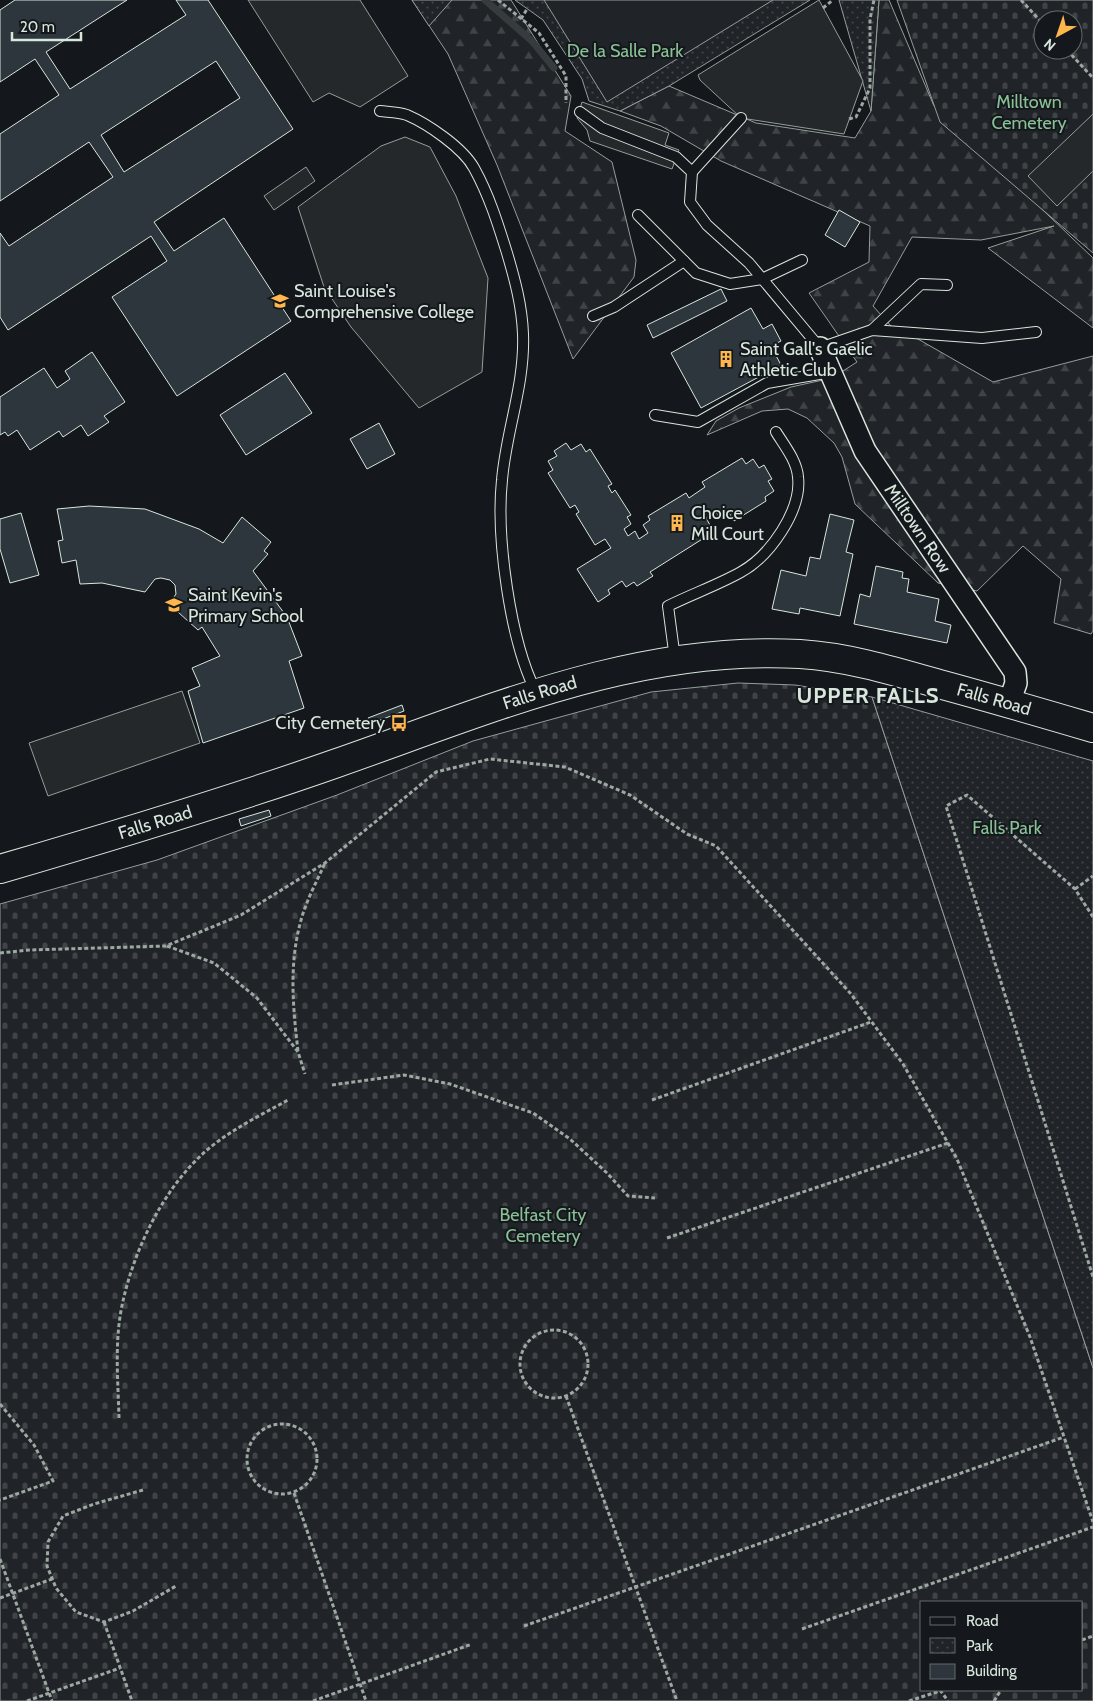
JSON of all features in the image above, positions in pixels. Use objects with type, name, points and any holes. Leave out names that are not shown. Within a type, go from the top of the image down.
[{"type":"main road","name":"Falls Road","points":[[0,869],[183,816],[536,692],[632,668],[676,660],[772,654],[832,658],[881,668],[1093,728]]},
{"type":"street","name":"Milltown Row","points":[[820,348],[865,451],[1015,672],[1016,683],[1010,703]]},
{"type":"lane","points":[[380,110],[406,114],[448,140],[474,166],[495,214],[519,295],[523,335],[521,376],[502,480],[501,529],[515,630],[527,674],[536,692]]},
{"type":"lane","points":[[580,112],[602,128],[676,157],[692,172]]},
{"type":"lane","points":[[741,118],[692,172],[690,202],[707,225],[749,263],[820,348],[872,330],[982,338],[1036,332]]},
{"type":"lane","points":[[638,216],[696,273],[730,284],[762,279],[802,260]]},
{"type":"lane","points":[[593,316],[614,307],[684,261]]},
{"type":"lane","points":[[872,330],[921,284],[947,285]]},
{"type":"lane","points":[[655,415],[698,422],[767,383],[831,372]]},
{"type":"lane","points":[[676,660],[668,606],[743,571],[767,549],[788,523],[798,493],[798,475],[789,453],[776,432]]},
{"type":"path","points":[[498,0],[539,33],[566,76],[565,102],[580,112]]},
{"type":"path","points":[[823,8],[833,0]]},
{"type":"path","points":[[849,119],[856,117],[870,88],[870,19],[874,0]]},
{"type":"path","points":[[1021,0],[1033,13]]},
{"type":"path","points":[[521,19],[528,9]]},
{"type":"path","points":[[1076,60],[1093,78]]},
{"type":"path","points":[[0,953],[29,950],[166,946],[241,915],[325,863],[436,772],[490,759],[564,767],[630,795],[687,834],[716,846],[851,994],[903,1064],[957,1159],[1030,1337],[1093,1522]]},
{"type":"path","points":[[1093,917],[1074,889],[967,795],[946,806],[1093,1276]]},
{"type":"path","points":[[305,1074],[298,1052],[293,1005],[292,968],[300,923],[325,863]]},
{"type":"path","points":[[1074,889],[1093,876]]},
{"type":"path","points":[[166,946],[214,963],[257,998],[298,1052]]},
{"type":"path","points":[[652,1100],[872,1022]]},
{"type":"path","points":[[332,1085],[404,1075],[450,1084],[533,1113],[570,1139],[607,1173],[628,1196],[655,1198]]},
{"type":"path","points":[[119,1418],[117,1357],[122,1302],[135,1261],[156,1216],[178,1183],[207,1151],[243,1125],[288,1100]]},
{"type":"path","points":[[667,1238],[948,1143]]},
{"type":"path","points":[[558,1330],[569,1333],[582,1344],[588,1360],[583,1382],[576,1390],[566,1396],[556,1398],[534,1392],[522,1374],[522,1352],[528,1342],[536,1335],[558,1330]]},
{"type":"path","points":[[566,1396],[677,1701]]},
{"type":"path","points":[[0,1404],[34,1445],[53,1481],[0,1500]]},
{"type":"path","points":[[278,1424],[300,1429],[309,1436],[315,1446],[317,1457],[312,1479],[294,1493],[282,1495],[270,1493],[251,1478],[247,1467],[246,1455],[250,1444],[257,1434],[267,1427],[278,1424]]},
{"type":"path","points":[[524,1626],[1064,1437]]},
{"type":"path","points":[[143,1490],[94,1504],[63,1516],[48,1542],[47,1566],[56,1588],[76,1612],[104,1622],[133,1611],[176,1586]]},
{"type":"path","points":[[294,1493],[366,1701]]},
{"type":"path","points":[[802,1629],[1093,1527]]},
{"type":"path","points":[[0,1559],[52,1701]]},
{"type":"path","points":[[0,1598],[52,1579]]},
{"type":"path","points":[[104,1622],[132,1701]]},
{"type":"path","points":[[313,1701],[472,1644]]},
{"type":"path","points":[[27,1701],[120,1668]]},
{"type":"path","points":[[909,1701],[937,1691]]},
{"type":"green space","points":[[412,0],[511,0],[571,96],[565,131],[612,162],[636,260],[634,277],[573,359],[497,165],[448,54]]},
{"type":"green space","points":[[412,0],[452,0],[429,26]]},
{"type":"green space","name":"De la Salle Park","points":[[515,0],[810,0],[669,86],[620,111],[589,101],[582,79],[543,20]]},
{"type":"green space","name":"De la Salle Park","points":[[544,0],[773,0],[607,102]]},
{"type":"green space","points":[[839,0],[879,0],[871,111]]},
{"type":"green space","points":[[879,0],[889,0],[934,106],[1093,258],[1093,328],[988,248],[1054,226],[981,240],[912,237],[873,306],[899,335],[904,331],[993,382],[1093,356],[1093,631],[1091,634],[1054,623],[1061,579],[1023,546],[977,591],[938,583],[855,504],[842,457],[834,443],[807,418],[788,409],[762,411],[707,435],[716,421],[739,408],[791,387],[832,378],[857,362],[809,293],[869,262],[870,226],[721,161],[661,126],[620,111],[669,86],[756,123],[855,138],[871,111]]},
{"type":"green space","name":"Milltown Cemetery","points":[[897,0],[1093,0],[1093,253],[940,122]]},
{"type":"green space","name":"Belfast City Cemetery","points":[[738,683],[795,685],[872,697],[1093,1368],[1093,1701],[0,1701],[0,904],[157,860],[337,795],[473,741],[651,692]]},
{"type":"green space","name":"Falls Park","points":[[872,697],[1093,761],[1093,1368]]},
{"type":"shaded area","points":[[248,0],[360,0],[408,76],[360,107],[329,93],[313,102]]},
{"type":"shaded area","points":[[819,0],[863,81],[844,134],[741,118],[700,80],[698,75]]},
{"type":"shaded area","points":[[582,102],[669,133],[665,145],[679,150],[672,169],[590,141],[587,130],[577,118]]},
{"type":"shaded area","points":[[1093,114],[1093,171],[1057,206],[1028,176]]},
{"type":"shaded area","points":[[405,137],[430,147],[456,196],[488,278],[482,372],[419,408],[351,327],[324,287],[298,207],[381,146]]},
{"type":"shaded area","points":[[306,167],[315,181],[274,210],[264,196]]},
{"type":"shaded area","points":[[182,691],[200,743],[48,796],[29,743]]},
{"type":"building","points":[[15,0],[127,0],[46,52],[70,89],[186,15],[176,0],[208,0],[293,129],[154,222],[174,251],[224,218],[291,321],[177,396],[112,297],[167,261],[151,236],[8,330],[0,317],[0,233],[9,246],[113,177],[89,142],[0,201],[0,134],[59,95],[35,59],[0,82],[0,10]],"holes":[[[216,61],[240,98],[124,172],[101,135]]]},
{"type":"building","points":[[839,210],[860,222],[845,247],[825,235]]},
{"type":"building","points":[[721,289],[727,301],[653,338],[647,325]]},
{"type":"building","name":"Saint Gall's Gaelic Athletic Club","points":[[751,308],[763,329],[772,324],[781,341],[771,346],[781,365],[701,408],[671,353]]},
{"type":"building","points":[[92,352],[125,402],[104,416],[109,422],[88,436],[81,425],[63,437],[59,431],[30,450],[17,430],[8,436],[5,432],[0,435],[0,397],[44,368],[57,388],[70,379],[65,371]]},
{"type":"building","points":[[285,373],[312,413],[246,455],[220,415]]},
{"type":"building","points":[[379,423],[395,454],[367,469],[350,439]]},
{"type":"building","name":"Choice Mill Court","points":[[566,443],[571,450],[581,444],[586,452],[590,449],[612,484],[608,486],[612,493],[615,490],[631,515],[627,517],[631,524],[624,529],[628,536],[635,531],[639,539],[648,533],[643,525],[650,520],[648,516],[686,493],[689,498],[705,487],[702,482],[742,458],[746,464],[753,459],[759,468],[764,465],[772,479],[768,481],[774,491],[765,497],[766,501],[734,521],[729,513],[720,519],[716,512],[706,518],[710,525],[700,531],[704,538],[650,572],[653,576],[637,586],[634,582],[626,587],[622,581],[608,590],[610,594],[598,602],[577,569],[611,548],[605,539],[595,545],[576,514],[579,512],[575,505],[570,508],[548,473],[553,470],[548,461],[557,456],[554,451]]},
{"type":"building","points":[[89,506],[145,509],[199,529],[223,543],[242,517],[271,542],[264,551],[268,554],[253,571],[287,617],[302,656],[289,661],[304,708],[203,743],[188,691],[200,686],[192,668],[220,656],[202,627],[198,630],[169,604],[176,594],[175,585],[170,580],[155,579],[145,592],[102,583],[80,584],[76,560],[62,563],[58,541],[63,540],[57,509]]},
{"type":"building","points":[[21,513],[39,575],[10,583],[0,549],[0,519]]},
{"type":"building","points":[[830,514],[854,520],[846,552],[853,554],[840,616],[800,608],[799,614],[772,609],[781,570],[806,576],[810,557],[820,559]]},
{"type":"building","points":[[876,566],[903,572],[902,578],[909,579],[907,592],[939,599],[935,621],[951,625],[947,643],[854,624],[860,594],[870,597]]},
{"type":"building","points":[[402,705],[404,711],[370,724],[368,718]]},
{"type":"building","points":[[269,810],[271,816],[241,826],[239,819]]},
{"type":"waterway","points":[[485,0],[532,41],[554,68]]},
{"type":"place","name":"Saint Louise's Comprehensive College","points":[[280,301]]},
{"type":"place","name":"Saint Gall's Gaelic Athletic Club","points":[[726,359]]},
{"type":"place","name":"Choice Mill Court","points":[[677,523]]},
{"type":"place","name":"Saint Kevin's Primary School","points":[[174,605]]},
{"type":"place","name":"City Cemetery","points":[[399,723]]},
{"type":"district","name":"UPPER FALLS","points":[[868,695]]}]
